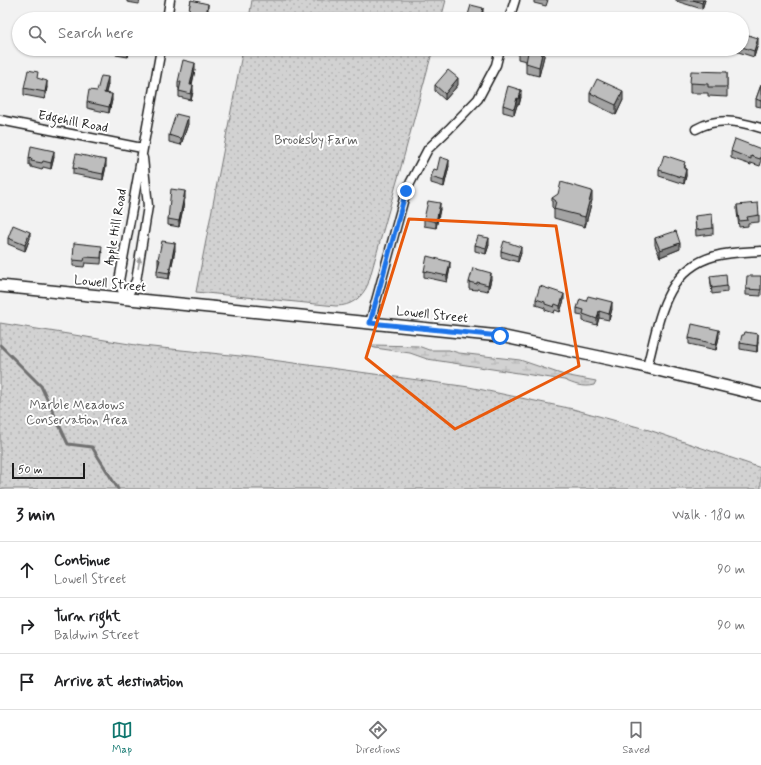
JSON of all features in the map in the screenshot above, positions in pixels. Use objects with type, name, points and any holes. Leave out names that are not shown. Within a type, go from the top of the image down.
[{"type":"main road","name":"Lowell Street","points":[[0,286],[500,336],[647,367],[761,395]]},
{"type":"street","points":[[168,12],[170,0]]},
{"type":"street","points":[[511,12],[515,0]]},
{"type":"street","name":"Apple Hill Road","points":[[125,299],[119,281],[160,56]]},
{"type":"street","points":[[370,323],[406,191],[428,148],[450,130],[478,100],[496,65],[498,56]]},
{"type":"street","name":"Edgehill Road","points":[[0,120],[142,148]]},
{"type":"street","points":[[696,129],[718,121],[729,121],[761,128]]},
{"type":"street","name":"Apple Hill Road","points":[[125,299],[136,280],[148,206],[142,148]]},
{"type":"street","points":[[647,367],[667,296],[674,283],[682,274],[691,266],[714,256],[761,251]]},
{"type":"highlighted area","points":[[409,219],[556,226],[579,366],[455,429],[366,358]]},
{"type":"green space","points":[[252,0],[446,0],[443,12],[250,12]]},
{"type":"green space","name":"Brooksby Farm","points":[[242,56],[431,56],[368,284],[363,293],[351,303],[336,306],[196,292]]},
{"type":"green space","name":"Marble Meadows Conservation Area","points":[[0,323],[142,346],[250,357],[469,387],[573,409],[649,430],[761,468],[761,489],[0,489]]},
{"type":"green space","points":[[372,345],[418,346],[429,350],[449,350],[459,353],[520,360],[564,375],[596,381],[594,385],[582,386],[564,380],[427,359],[410,353],[375,348],[372,347]]},
{"type":"building","points":[[191,0],[208,4],[207,12],[188,12]]},
{"type":"building","points":[[693,0],[703,0],[702,3]]},
{"type":"building","points":[[471,5],[483,8],[482,12],[469,12]]},
{"type":"building","points":[[749,35],[758,38],[754,51],[749,49]]},
{"type":"building","points":[[527,56],[541,56],[539,67],[526,63]]},
{"type":"building","points":[[183,60],[195,63],[190,85],[193,85],[191,94],[179,91],[181,82],[178,82]]},
{"type":"building","points":[[28,70],[38,72],[37,78],[47,81],[45,92],[24,88]]},
{"type":"building","points":[[448,70],[458,78],[445,94],[435,85]]},
{"type":"building","points":[[691,71],[727,72],[727,87],[708,87],[708,84],[690,83]]},
{"type":"building","points":[[101,76],[108,77],[104,93],[112,94],[109,107],[87,102],[89,90],[97,91]]},
{"type":"building","points":[[597,79],[623,91],[616,105],[590,93]]},
{"type":"building","points":[[761,85],[761,101],[756,99]]},
{"type":"building","points":[[508,86],[521,90],[519,99],[517,98],[514,109],[503,105]]},
{"type":"building","points":[[176,114],[188,117],[181,139],[169,135]]},
{"type":"building","points":[[735,139],[761,149],[760,159],[751,156],[751,159],[731,151]]},
{"type":"building","points":[[31,146],[54,151],[51,163],[31,161],[32,159],[29,158]]},
{"type":"building","points":[[76,154],[106,160],[103,174],[73,168]]},
{"type":"building","points":[[664,155],[685,162],[684,169],[686,169],[684,178],[659,170]]},
{"type":"building","points":[[440,157],[449,160],[444,181],[431,177],[434,169],[437,170]]},
{"type":"building","points":[[561,182],[592,191],[585,217],[554,209],[556,201],[552,198],[558,194]]},
{"type":"building","points":[[171,189],[185,191],[179,221],[168,219]]},
{"type":"building","points":[[428,201],[440,203],[436,222],[424,219]]},
{"type":"building","points":[[758,203],[759,215],[747,217],[748,220],[739,221],[737,205]]},
{"type":"building","points":[[712,214],[713,228],[696,230],[695,216]]},
{"type":"building","points":[[13,225],[30,232],[25,245],[8,238]]},
{"type":"building","points":[[676,231],[680,243],[660,250],[655,238]]},
{"type":"building","points":[[478,236],[489,238],[486,248],[475,245]]},
{"type":"building","points":[[162,241],[175,243],[169,273],[157,271]]},
{"type":"building","points":[[504,241],[521,247],[518,256],[501,251]]},
{"type":"building","points":[[74,243],[102,246],[101,258],[85,257],[84,261],[73,260]]},
{"type":"building","points":[[427,256],[450,262],[447,276],[424,271]]},
{"type":"building","points":[[473,268],[491,273],[488,285],[477,282],[477,284],[469,282]]},
{"type":"building","points":[[726,274],[727,286],[712,288],[710,276]]},
{"type":"building","points":[[747,276],[761,276],[761,290],[746,289]]},
{"type":"building","points":[[540,286],[564,294],[560,306],[555,304],[554,307],[536,299]]},
{"type":"building","points":[[588,296],[612,302],[609,314],[599,311],[597,319],[583,314],[584,310],[577,308],[580,299],[586,301]]},
{"type":"building","points":[[692,324],[719,330],[716,344],[689,338]]},
{"type":"building","points":[[745,332],[758,334],[757,346],[740,343],[742,335],[744,335]]},
{"type":"waterway","points":[[0,345],[41,386],[68,444],[92,447],[118,489]]},
{"type":"route","points":[[406,191],[370,323],[500,336]]}]
